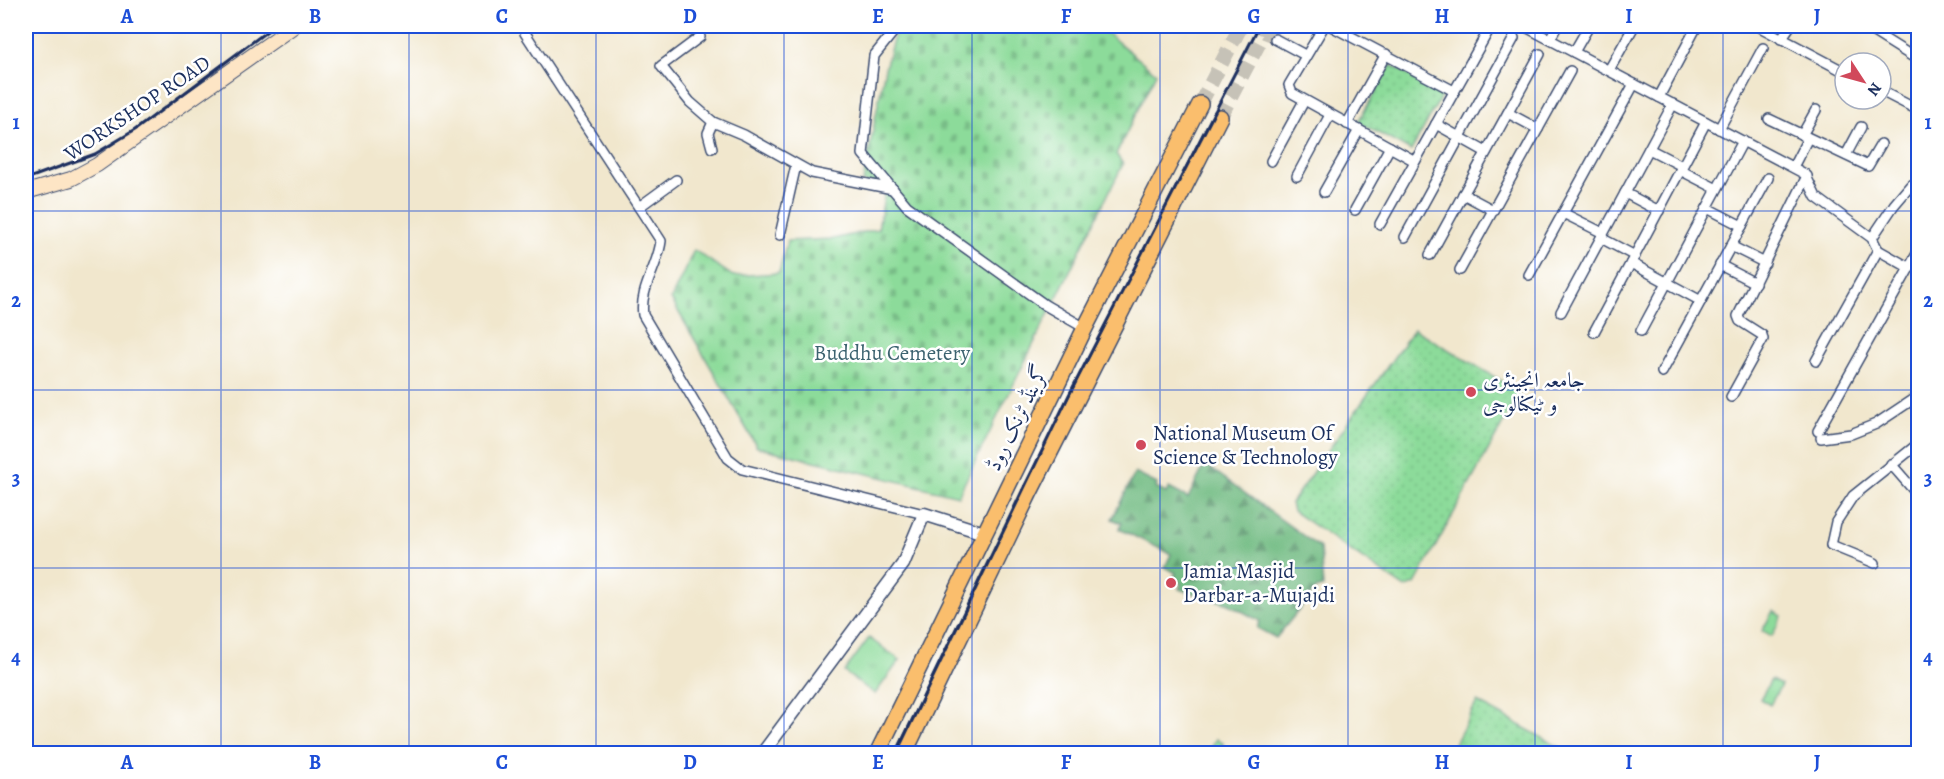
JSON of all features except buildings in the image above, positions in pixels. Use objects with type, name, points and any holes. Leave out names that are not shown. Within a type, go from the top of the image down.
[{"type":"main road","name":"WORKSHOP ROAD","points":[[26,192],[70,179],[97,165],[294,26]]},
{"type":"main road","name":"گرینڈ ٹرنک روڈ","points":[[877,753],[1085,328],[1200,104]]},
{"type":"main road","points":[[904,753],[1029,495],[1220,117]]},
{"type":"street","points":[[527,26],[525,33],[661,241],[660,251],[643,297],[643,315],[728,458],[742,468],[924,514],[984,532]]},
{"type":"street","points":[[898,26],[874,56],[863,154],[907,206],[1045,305],[1085,328]]},
{"type":"street","points":[[1324,26],[1289,85],[1292,93],[1415,161]]},
{"type":"street","points":[[1331,26],[1454,91]]},
{"type":"street","points":[[1380,224],[1491,26]]},
{"type":"street","points":[[1526,26],[1793,167],[1807,176],[1816,197],[1872,238],[1878,250],[1913,268]]},
{"type":"street","points":[[1550,39],[1557,26]]},
{"type":"street","points":[[1574,52],[1589,26]]},
{"type":"street","points":[[1609,70],[1634,26]]},
{"type":"street","points":[[1659,97],[1696,26]]},
{"type":"street","points":[[1758,26],[1833,66]]},
{"type":"street","points":[[1780,39],[1790,26]]},
{"type":"street","points":[[1864,26],[1918,60]]},
{"type":"street","points":[[700,37],[661,66],[690,102],[713,122],[744,135],[812,173],[893,189]]},
{"type":"street","points":[[1405,237],[1514,38]]},
{"type":"street","points":[[1275,39],[1305,55]]},
{"type":"street","points":[[1719,129],[1763,48]]},
{"type":"street","points":[[1347,124],[1386,54]]},
{"type":"street","points":[[1431,255],[1540,54]]},
{"type":"street","points":[[1460,270],[1570,71]]},
{"type":"street","points":[[1529,275],[1634,84]]},
{"type":"street","points":[[1893,97],[1918,111]]},
{"type":"street","points":[[1271,161],[1304,101]]},
{"type":"street","points":[[1561,312],[1673,104]]},
{"type":"street","points":[[1793,167],[1816,110]]},
{"type":"street","points":[[1508,113],[1538,129]]},
{"type":"street","points":[[1297,176],[1330,115]]},
{"type":"street","points":[[1769,119],[1868,166],[1881,144]]},
{"type":"street","points":[[711,148],[708,134],[713,122]]},
{"type":"street","points":[[1594,332],[1706,122]]},
{"type":"street","points":[[1436,124],[1486,152]]},
{"type":"street","points":[[1846,155],[1861,127]]},
{"type":"street","points":[[1324,192],[1359,130]]},
{"type":"street","points":[[1641,331],[1743,141]]},
{"type":"street","points":[[1355,210],[1390,147]]},
{"type":"street","points":[[1648,149],[1717,189]]},
{"type":"street","points":[[780,235],[796,165]]},
{"type":"street","points":[[1731,397],[1763,339],[1762,335],[1738,318],[1807,176]]},
{"type":"street","points":[[1662,372],[1768,178]]},
{"type":"street","points":[[639,207],[676,180]]},
{"type":"street","points":[[1872,238],[1900,196],[1911,185],[1918,186]]},
{"type":"street","points":[[1625,193],[1659,211]]},
{"type":"street","points":[[1463,194],[1493,210]]},
{"type":"street","points":[[1707,208],[1742,226]]},
{"type":"street","points":[[1563,213],[1701,301]]},
{"type":"street","points":[[1731,246],[1765,263]]},
{"type":"street","points":[[1816,361],[1878,250]]},
{"type":"street","points":[[1918,252],[1913,268],[1820,434],[1851,434],[1876,424],[1918,396]]},
{"type":"street","points":[[1720,265],[1755,283]]},
{"type":"street","points":[[1875,564],[1831,544],[1836,522],[1853,496],[1918,444]]},
{"type":"street","points":[[1891,464],[1918,495]]},
{"type":"street","points":[[762,753],[903,564],[924,514]]},
{"type":"green space","name":"Buddhu Cemetery","points":[[897,26],[1098,26],[1156,73],[1116,154],[1123,164],[958,496],[757,447],[671,299],[694,250],[733,276],[779,273],[787,241],[833,239],[878,229],[886,187],[863,182],[885,68]]},
{"type":"green space","points":[[1391,65],[1443,93],[1411,151],[1358,122]]},
{"type":"green space","points":[[1414,329],[1520,392],[1415,584],[1405,588],[1293,511],[1291,503]]},
{"type":"green space","points":[[1205,464],[1320,548],[1323,587],[1316,589],[1276,638],[1257,628],[1260,621],[1229,604],[1179,589],[1181,584],[1174,577],[1176,573],[1165,567],[1171,554],[1119,529],[1122,523],[1112,519],[1135,473],[1157,484],[1156,488],[1166,493],[1169,488],[1188,498]]},
{"type":"green space","points":[[1773,611],[1782,616],[1772,636],[1762,631]]},
{"type":"green space","points":[[869,638],[900,660],[875,694],[844,672]]},
{"type":"green space","points":[[1771,680],[1781,685],[1770,705],[1760,699]]},
{"type":"green space","points":[[1477,702],[1570,753],[1450,753]]},
{"type":"green space","points":[[1216,739],[1223,743],[1222,746],[1238,753],[1208,753]]},
{"type":"tunnel","points":[[1200,104],[1241,26]]},
{"type":"tunnel","points":[[1220,117],[1268,26]]},
{"type":"tunnel","points":[[1263,34],[1275,39]]},
{"type":"railway","points":[[26,179],[95,154],[135,130],[274,26]]},
{"type":"railway","points":[[896,754],[1069,395],[1259,26]]},
{"type":"place","name":"جامعہ انجینئری و ٹیکنالوجی","points":[[1471,392]]},
{"type":"place","name":"National Museum Of Science & Technology","points":[[1141,445]]},
{"type":"place","name":"Jamia Masjid Darbar-a-Mujajdi","points":[[1171,583]]}]
